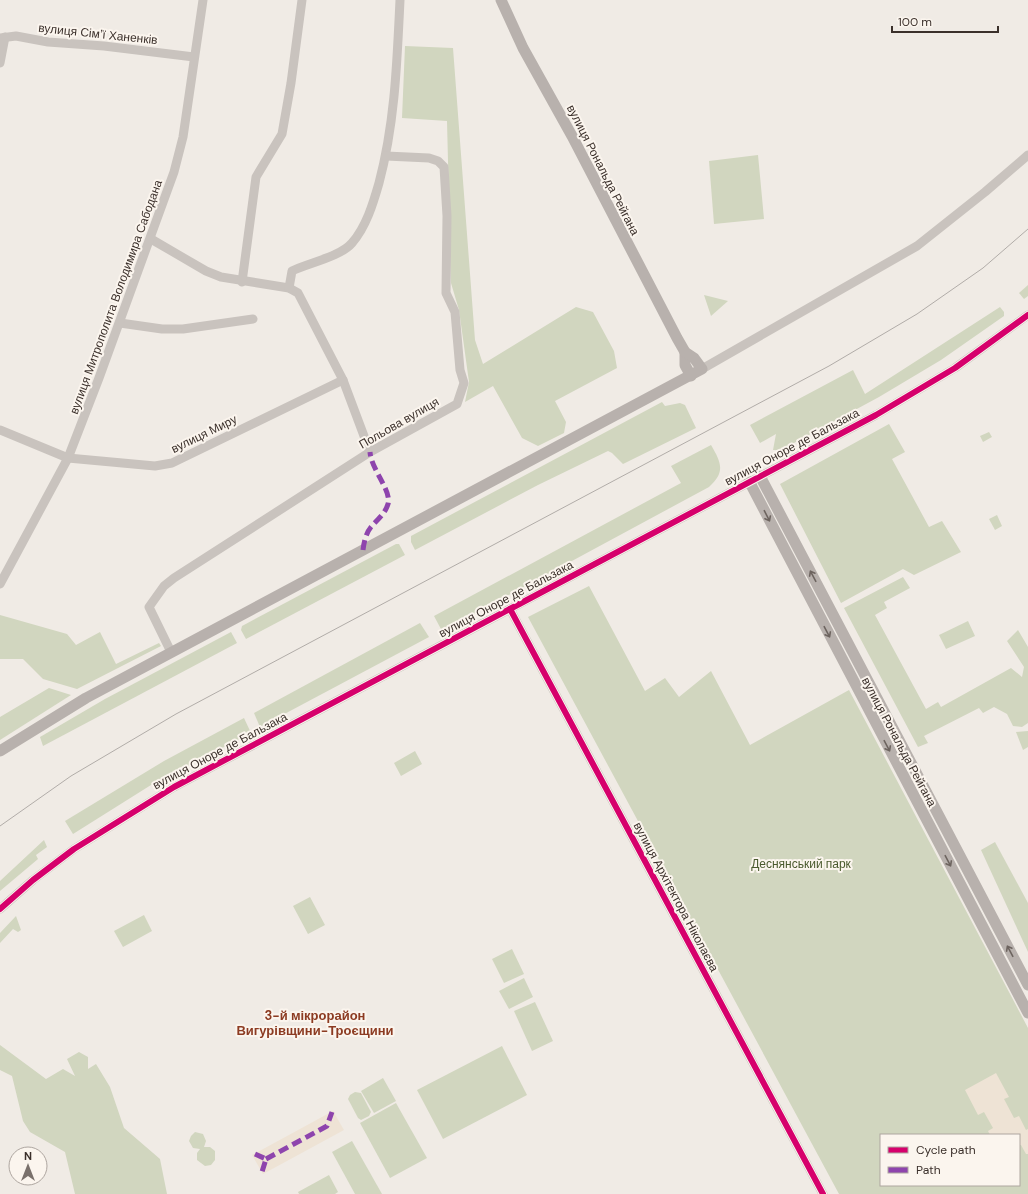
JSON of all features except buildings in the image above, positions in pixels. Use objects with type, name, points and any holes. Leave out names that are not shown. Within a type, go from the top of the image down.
[{"type":"main road","name":"вулиця Рональда Рейгана","points":[[501,0],[523,48],[572,136],[636,262],[685,352],[685,365],[691,376]]},
{"type":"main road","name":"вулиця Рональда Рейгана","points":[[685,352],[696,359],[702,369]]},
{"type":"main road","points":[[0,751],[86,698],[702,369]]},
{"type":"main road","name":"вулиця Рональда Рейгана","points":[[760,476],[1028,985]]},
{"type":"main road","name":"вулиця Рональда Рейгана","points":[[749,481],[1028,1013]]},
{"type":"street","name":"вулиця Митрополита Володимира Сабодана","points":[[0,584],[68,458],[151,239],[174,172],[183,137],[203,0]]},
{"type":"street","points":[[242,282],[256,177],[282,134],[291,83],[302,0]]},
{"type":"street","points":[[289,288],[292,271],[343,250],[351,244],[368,218],[374,203],[386,156],[395,97],[400,0]]},
{"type":"street","name":"вулиця Сімʼї Ханенків","points":[[2,37],[16,36],[48,42],[104,46],[194,57]]},
{"type":"street","points":[[0,63],[2,37]]},
{"type":"street","points":[[702,369],[917,246],[985,192],[1028,155]]},
{"type":"street","name":"Польова вулиця","points":[[171,652],[150,607],[164,586],[370,452],[457,404],[464,383],[460,370],[455,312],[446,293],[447,216],[444,167],[438,161],[429,158],[386,156]]},
{"type":"street","points":[[151,239],[206,271],[221,277],[242,282],[289,288],[298,292],[343,380],[370,452]]},
{"type":"street","name":"вулиця Оноре де Бальзака","points":[[0,909],[33,880],[74,849],[174,787],[876,415],[949,372],[1028,315]]},
{"type":"street","points":[[120,323],[162,329],[183,330],[253,319]]},
{"type":"street","name":"вулиця Миру","points":[[0,430],[68,458],[148,465],[172,463],[343,380]]},
{"type":"street","name":"вулиця Архітектора Ніколаєва","points":[[510,609],[823,1194]]},
{"type":"green space","points":[[405,46],[453,48],[475,340],[483,364],[576,307],[593,312],[614,351],[617,368],[555,401],[566,422],[564,433],[538,446],[522,438],[493,386],[465,402],[469,382],[459,310],[451,283],[447,121],[402,118]]},
{"type":"green space","points":[[758,155],[764,219],[714,224],[709,161]]},
{"type":"green space","points":[[1028,285],[1028,296],[1024,299],[1019,293]]},
{"type":"green space","points":[[704,295],[728,301],[711,316]]},
{"type":"green space","points":[[1000,307],[1004,312],[1004,316],[941,360],[879,397],[781,450],[773,450],[776,434],[760,443],[750,425],[853,370],[865,394]]},
{"type":"green space","points":[[662,402],[665,406],[680,403],[685,405],[696,428],[623,464],[608,451],[538,485],[415,550],[411,542],[411,536]]},
{"type":"green space","points":[[889,424],[905,452],[892,459],[929,527],[942,521],[961,552],[914,575],[903,569],[841,603],[780,484]]},
{"type":"green space","points":[[989,432],[992,437],[983,442],[980,436]]},
{"type":"green space","points":[[711,445],[719,462],[720,472],[709,487],[442,631],[434,616],[681,483],[671,466]]},
{"type":"green space","points":[[997,515],[1002,526],[995,530],[989,519]]},
{"type":"green space","points":[[396,544],[399,544],[405,555],[246,639],[241,630],[242,626]]},
{"type":"green space","points":[[903,577],[910,588],[884,602],[887,608],[875,615],[926,709],[938,702],[941,707],[1011,668],[1022,677],[1024,667],[1007,641],[1018,630],[1028,647],[1028,723],[1022,727],[1013,726],[1007,714],[994,707],[983,713],[979,708],[924,736],[928,743],[918,747],[844,608]]},
{"type":"green space","name":"Деснянський парк","points":[[589,586],[645,691],[665,678],[679,697],[711,671],[750,745],[849,690],[1028,1028],[1028,1194],[839,1194],[528,617]]},
{"type":"green space","points":[[0,615],[67,634],[76,645],[100,632],[116,664],[159,643],[161,646],[77,689],[43,679],[23,659],[0,659]]},
{"type":"green space","points":[[968,621],[975,636],[946,649],[939,635]]},
{"type":"green space","points":[[420,623],[429,637],[260,727],[254,713]]},
{"type":"green space","points":[[231,632],[237,643],[43,746],[40,737],[105,699]]},
{"type":"green space","points":[[49,688],[71,695],[0,740],[0,717]]},
{"type":"green space","points":[[244,718],[251,733],[151,785],[73,834],[65,821],[164,761]]},
{"type":"green space","points":[[1028,731],[1028,747],[1023,750],[1016,732]]},
{"type":"green space","points":[[415,751],[422,764],[401,776],[394,763]]},
{"type":"green space","points":[[44,840],[47,847],[36,855],[38,859],[0,891],[0,881]]},
{"type":"green space","points":[[995,842],[1028,903],[1028,952],[981,850]]},
{"type":"green space","points":[[310,897],[325,925],[308,934],[293,906]]},
{"type":"green space","points":[[144,915],[152,931],[123,947],[114,931]]},
{"type":"green space","points":[[16,916],[21,930],[18,932],[13,929],[0,943],[0,933]]},
{"type":"green space","points":[[512,949],[524,974],[504,983],[492,959]]},
{"type":"green space","points":[[524,978],[533,997],[509,1009],[499,991]]},
{"type":"green space","points":[[535,1002],[553,1041],[532,1051],[514,1011]]},
{"type":"green space","points":[[0,1045],[46,1079],[63,1069],[75,1076],[67,1059],[79,1052],[88,1057],[88,1069],[96,1064],[110,1087],[124,1128],[160,1159],[167,1194],[75,1194],[65,1152],[30,1132],[23,1121],[12,1076],[0,1070]]},
{"type":"green space","points":[[502,1046],[527,1095],[443,1139],[417,1090]]},
{"type":"green space","points":[[383,1078],[396,1101],[374,1113],[361,1091]]},
{"type":"green space","points":[[355,1092],[361,1093],[371,1112],[369,1116],[361,1120],[358,1118],[348,1099],[350,1095]]},
{"type":"green space","points":[[396,1103],[427,1158],[390,1178],[360,1123]]},
{"type":"green space","points":[[195,1132],[203,1134],[206,1141],[204,1147],[210,1147],[215,1151],[215,1160],[211,1165],[205,1166],[197,1160],[197,1153],[200,1149],[193,1148],[189,1141]]},
{"type":"green space","points":[[352,1141],[382,1194],[355,1194],[332,1152]]},
{"type":"green space","points":[[329,1175],[338,1192],[335,1194],[299,1194],[298,1192]]},
{"type":"shaded area","points":[[996,1073],[1009,1097],[1004,1099],[1014,1118],[1019,1116],[1026,1130],[1028,1129],[1028,1154],[1026,1154],[1020,1145],[1020,1134],[990,1134],[988,1131],[993,1128],[984,1112],[978,1115],[965,1090]]},
{"type":"shaded area","points":[[333,1111],[344,1130],[263,1174],[252,1155]]},
{"type":"tram line","points":[[0,826],[71,776],[176,714],[829,366],[917,314],[983,268],[1028,229]]},
{"type":"marked path","points":[[363,550],[368,532],[381,517],[388,504],[387,493],[371,459],[370,452]]},
{"type":"marked path","points":[[266,1159],[327,1126],[332,1112]]},
{"type":"marked path","points":[[255,1154],[266,1159],[262,1172]]},
{"type":"cycle path","points":[[0,909],[33,880],[74,849],[174,787],[876,415],[955,368],[1028,315]]},
{"type":"cycle path","points":[[510,609],[823,1194]]},
{"type":"district","name":"3-й мікрорайон Вигурівщини-Троєщини","points":[[315,1022]]}]
